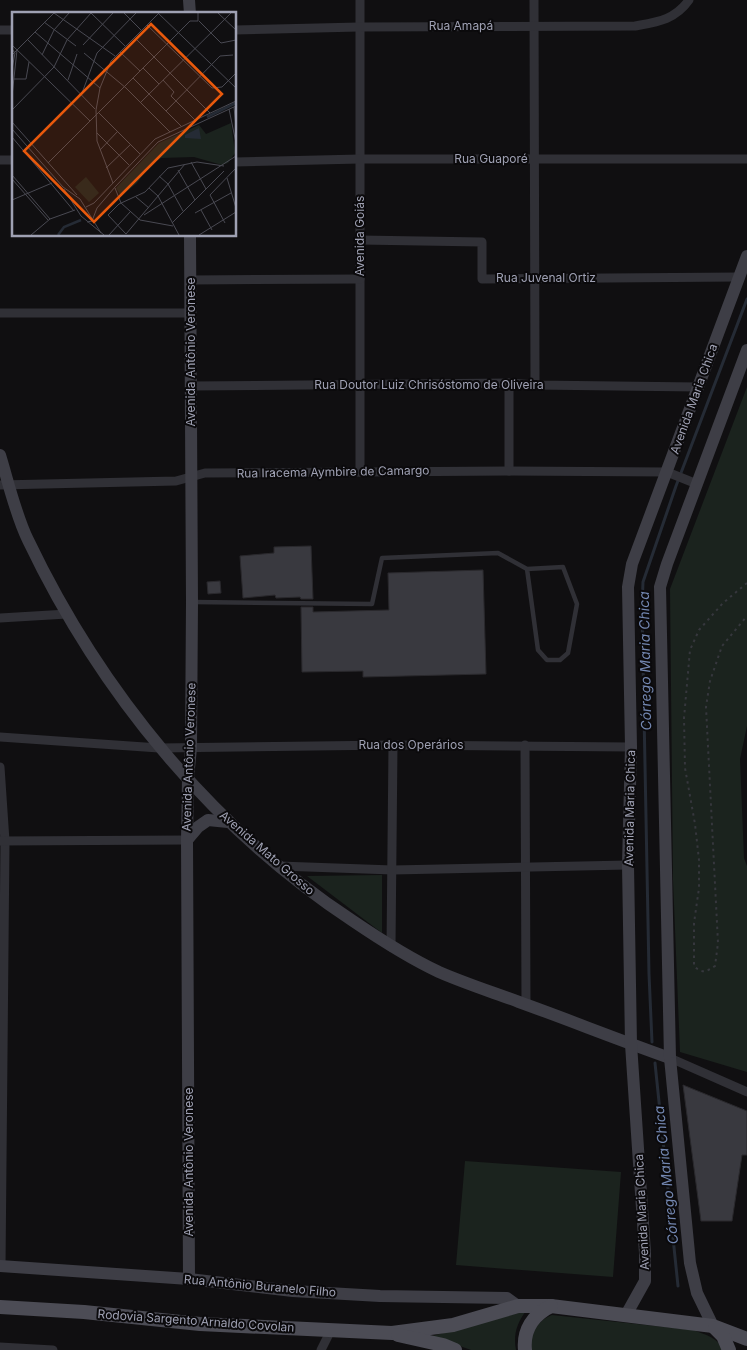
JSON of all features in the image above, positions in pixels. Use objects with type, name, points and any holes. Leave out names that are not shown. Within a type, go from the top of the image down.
[{"type":"main road","name":"Rodovia Sargento Arnaldo Covolan","points":[[0,1307],[84,1312],[200,1324],[392,1333],[453,1325],[518,1306],[551,1306],[713,1326],[747,1339]]},
{"type":"main road","points":[[525,1350],[525,1336],[531,1321],[537,1314],[551,1306]]},
{"type":"main road","points":[[713,1326],[723,1336],[728,1350]]},
{"type":"main road","name":"Rodovia Sargento Arnaldo Covolan","points":[[392,1333],[443,1345],[455,1350]]},
{"type":"street","name":"Avenida Goiás","points":[[360,0],[360,472]]},
{"type":"street","points":[[534,0],[536,278],[534,385]]},
{"type":"street","name":"Rua Amapá","points":[[236,30],[359,26],[635,26],[663,21],[683,8],[690,0]]},
{"type":"street","name":"Rua Guaporé","points":[[236,162],[360,159],[747,160]]},
{"type":"street","name":"Avenida Antônio Veronese","points":[[189,1279],[187,840],[188,778],[191,748],[192,602],[190,236]]},
{"type":"street","name":"Rua Juvenal Ortiz","points":[[360,240],[482,242],[482,279],[739,277]]},
{"type":"street","name":"Avenida Maria Chica","points":[[626,1315],[645,1281],[645,1253],[631,1044],[628,865],[631,747],[628,587],[632,564],[669,472],[698,387],[747,256]]},
{"type":"street","points":[[190,280],[360,279]]},
{"type":"street","points":[[0,312],[191,313]]},
{"type":"street","points":[[713,1326],[697,1293],[690,1262],[670,1058],[660,587],[695,483],[747,350]]},
{"type":"street","points":[[509,383],[509,471]]},
{"type":"street","name":"Rua Doutor Luiz Chrisóstomo de Oliveira","points":[[191,386],[509,383],[698,387]]},
{"type":"street","name":"Avenida Mato Grosso","points":[[0,455],[5,484],[27,538],[67,614],[105,675],[159,748],[228,822],[329,906],[392,947],[439,972],[670,1058]]},
{"type":"street","points":[[669,472],[695,483]]},
{"type":"street","name":"Rua Iracema Aymbire de Camargo","points":[[5,484],[176,481],[205,473],[669,472]]},
{"type":"street","points":[[0,618],[67,614]]},
{"type":"street","name":"Rua dos Operários","points":[[0,737],[159,748],[392,745],[631,747]]},
{"type":"street","points":[[392,745],[392,947]]},
{"type":"street","points":[[525,745],[526,1004]]},
{"type":"street","points":[[0,768],[3,841],[0,1266]]},
{"type":"street","points":[[3,841],[187,840],[198,827],[208,820],[228,822]]},
{"type":"street","points":[[279,866],[393,870],[628,865]]},
{"type":"street","points":[[670,1058],[747,1092]]},
{"type":"street","name":"Rua Antônio Buranelo Filho","points":[[0,1266],[189,1279],[293,1291],[380,1296],[507,1298],[518,1306]]},
{"type":"street","points":[[321,1350],[331,1330]]},
{"type":"street","points":[[0,1347],[53,1350]]},
{"type":"lane","points":[[192,602],[372,604],[382,558],[498,553],[527,569],[563,567],[577,604],[568,653],[560,660],[547,660],[538,650],[527,569]]},
{"type":"path","points":[[747,583],[723,603],[699,630],[690,650],[684,718],[685,768],[696,824],[699,860],[699,888],[694,923],[694,966],[699,971],[706,972],[715,966],[718,943],[706,707],[710,681],[722,646],[747,616]]},
{"type":"shaded area","points":[[747,387],[747,726],[740,759],[744,858],[747,866],[747,1072],[680,1052],[673,880],[670,589]]},
{"type":"shaded area","points":[[382,875],[382,933],[307,876]]},
{"type":"shaded area","points":[[465,1161],[621,1172],[613,1277],[456,1265]]},
{"type":"shaded area","points":[[526,1311],[516,1329],[516,1350],[471,1350],[432,1336]]},
{"type":"shaded area","points":[[552,1315],[693,1330],[714,1339],[723,1350],[532,1350],[531,1344],[535,1329],[538,1324]]},
{"type":"building","points":[[311,546],[313,599],[301,599],[300,597],[276,598],[275,595],[243,598],[240,556],[274,553],[274,547]]},
{"type":"building","points":[[483,570],[486,674],[363,677],[363,671],[302,672],[301,607],[313,607],[313,612],[389,610],[388,573]]},
{"type":"building","points":[[220,581],[221,593],[208,594],[207,582]]},
{"type":"building","points":[[683,1085],[747,1111],[747,1155],[742,1155],[732,1221],[701,1221]]},
{"type":"waterway","name":"Córrego Maria Chica","points":[[652,1042],[649,974],[643,582],[676,486],[747,299]]},
{"type":"waterway","name":"Córrego Maria Chica","points":[[655,1063],[678,1286]]}]
